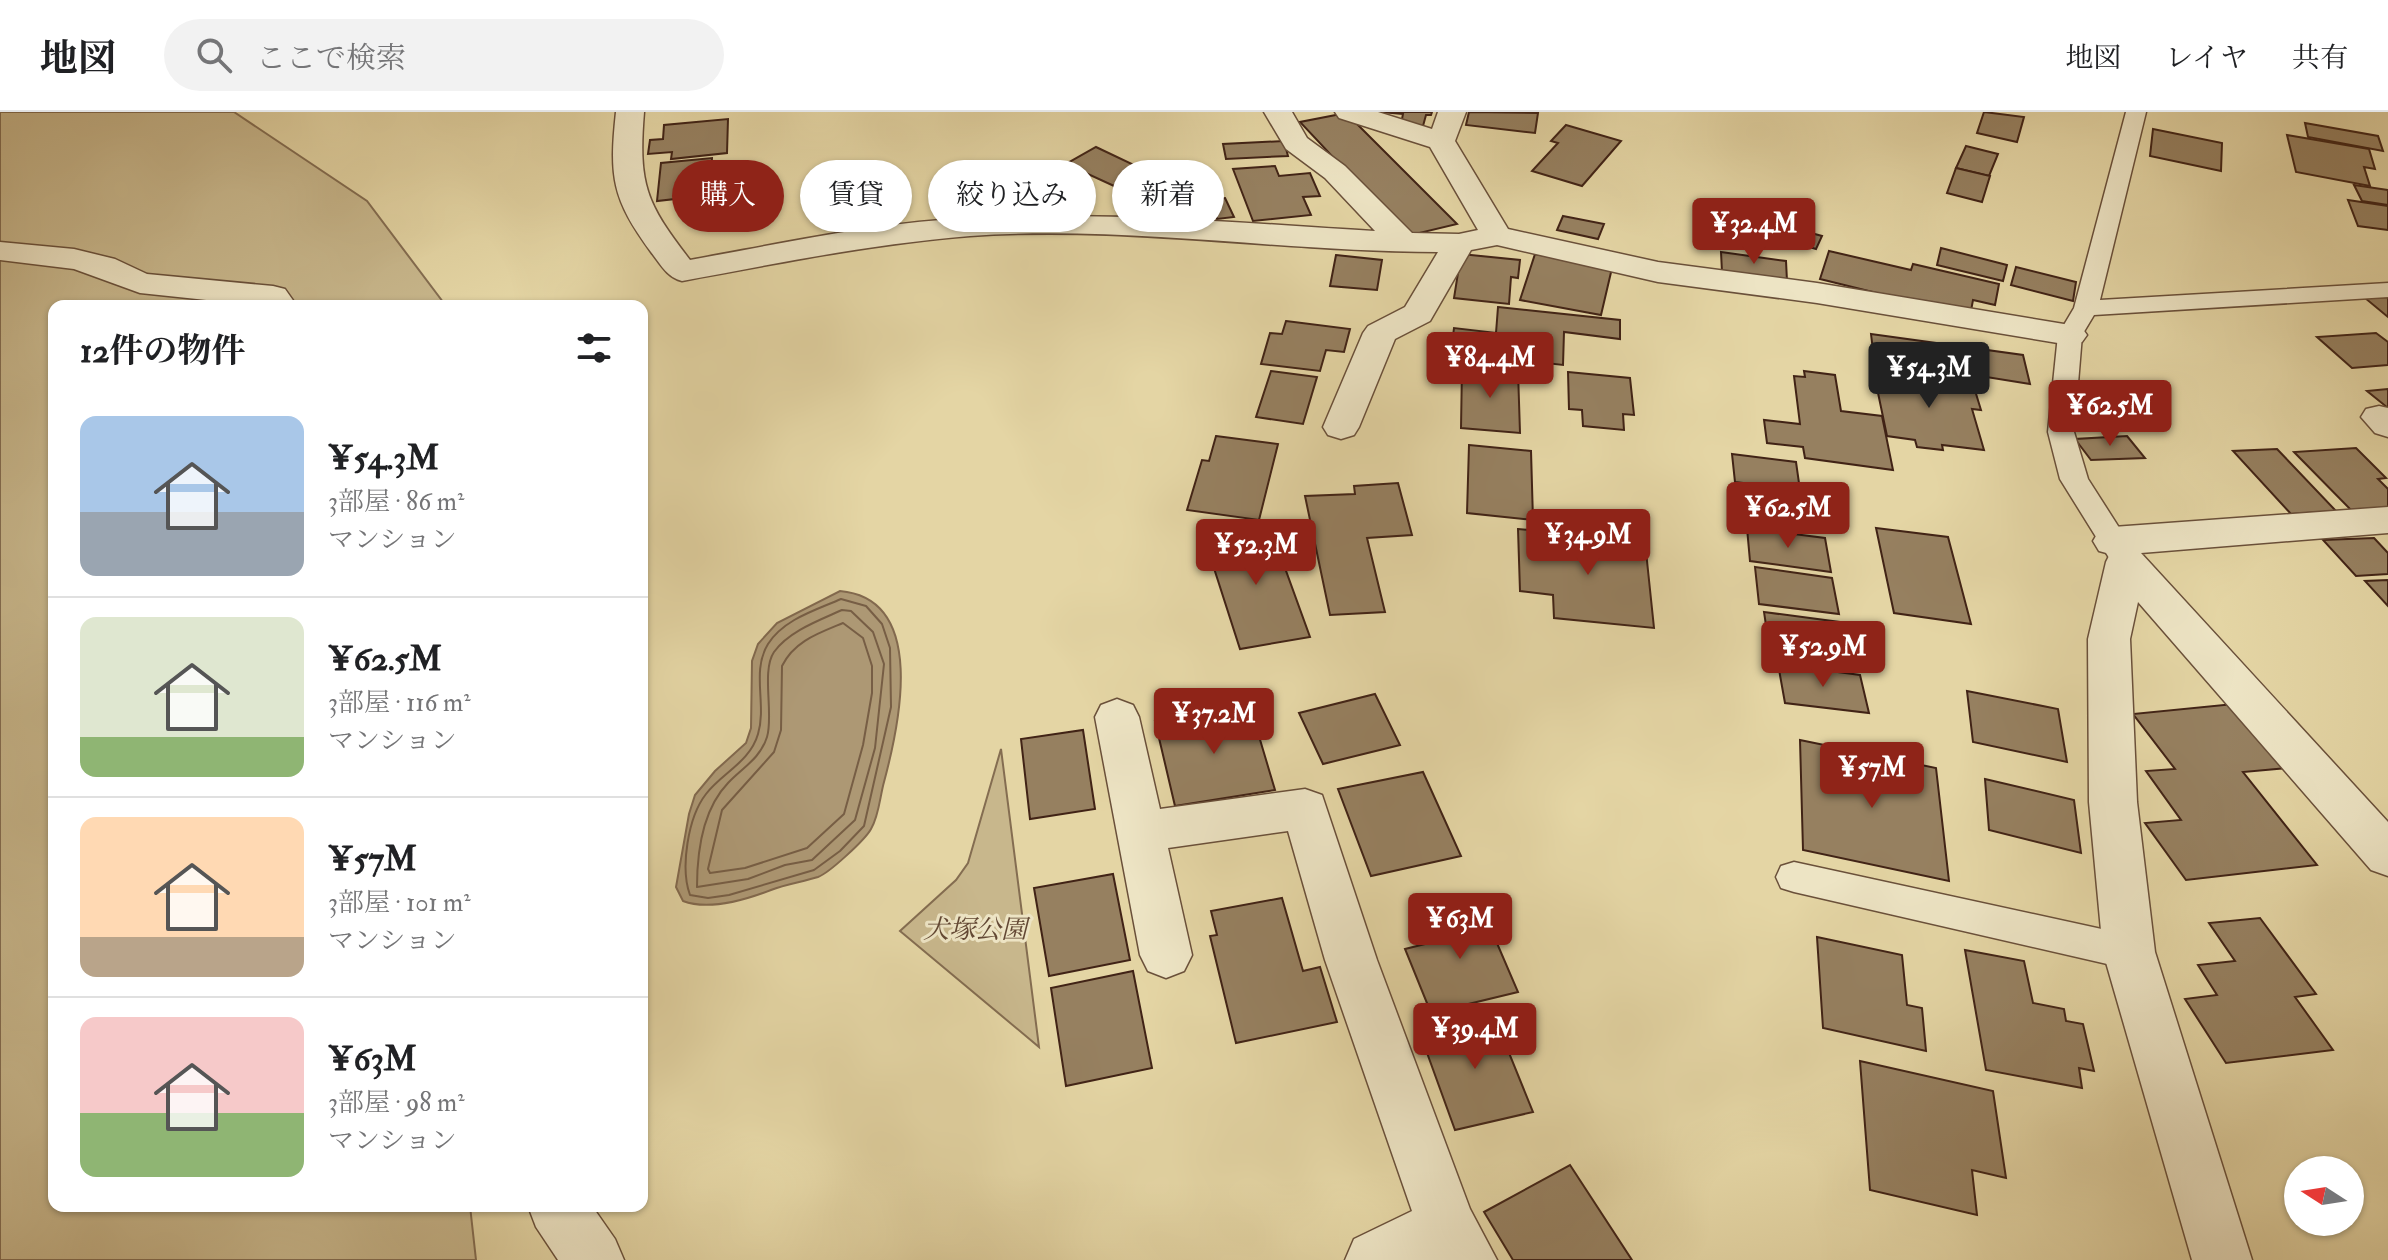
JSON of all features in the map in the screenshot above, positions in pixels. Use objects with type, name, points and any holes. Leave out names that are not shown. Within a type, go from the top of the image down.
[{"type":"street","points":[[630,112],[625,171],[634,208],[682,271],[849,241],[972,227],[1127,226],[1459,243],[1497,236],[1658,272],[1817,293],[2078,321]]},
{"type":"street","points":[[1278,112],[1296,143],[1335,172],[1404,242]]},
{"type":"street","points":[[1349,112],[1441,141],[1497,236]]},
{"type":"street","points":[[1441,141],[1452,112]]},
{"type":"street","points":[[1341,427],[1380,333],[1418,314],[1459,243]]},
{"type":"street","points":[[0,251],[89,262],[140,283],[273,296],[276,300]]},
{"type":"street","points":[[2120,552],[2388,520]]},
{"type":"street","points":[[2120,552],[2388,855]]},
{"type":"street","points":[[2120,552],[2109,639],[2113,802],[2129,952],[2222,1260]]},
{"type":"street","points":[[1117,717],[1166,955]]},
{"type":"street","points":[[1140,832],[1305,809],[1351,960],[1457,1243],[1375,1260]]},
{"type":"street","points":[[561,1212],[594,1260]]},
{"type":"lane","points":[[2120,552],[2074,479],[2061,432],[2078,321],[2136,112]]},
{"type":"lane","points":[[2078,321],[2388,290]]},
{"type":"lane","points":[[1794,877],[2129,952]]},
{"type":"green space","points":[[0,112],[234,112],[367,201],[441,300],[48,300],[48,1212],[471,1212],[476,1260],[0,1260]]},
{"type":"green space","name":"犬塚公園","points":[[1001,749],[1039,1047],[900,931],[956,880],[968,863]]},
{"type":"water","points":[[840,591],[868,599],[886,616],[897,640],[901,668],[900,699],[874,824],[854,848],[818,877],[727,903],[704,905],[683,901],[676,887],[689,814],[695,795],[715,771],[746,743],[751,728],[752,661],[758,644],[777,623]]},
{"type":"building","points":[[1381,112],[1432,112],[1426,115],[1423,126],[1401,124],[1403,114]]},
{"type":"building","points":[[1469,112],[1538,113],[1535,133],[1466,125]]},
{"type":"building","points":[[1984,112],[2024,117],[2017,142],[1977,133]]},
{"type":"building","points":[[1346,113],[1457,224],[1407,236],[1300,122]]},
{"type":"building","points":[[728,119],[727,153],[671,159],[672,152],[648,154],[650,140],[663,139],[664,125]]},
{"type":"building","points":[[2305,123],[2378,136],[2383,151],[2308,137]]},
{"type":"building","points":[[1566,125],[1621,141],[1582,186],[1532,171],[1558,143],[1551,141]]},
{"type":"building","points":[[2153,129],[2222,143],[2221,171],[2150,156]]},
{"type":"building","points":[[2287,135],[2369,149],[2375,169],[2364,167],[2370,186],[2296,172]]},
{"type":"building","points":[[1284,141],[1288,156],[1226,159],[1223,144]]},
{"type":"building","points":[[1966,146],[1998,154],[1989,176],[1956,168]]},
{"type":"building","points":[[1096,147],[1123,160],[1112,160],[1112,185],[1096,178],[1096,160],[1073,160]]},
{"type":"building","points":[[672,162],[672,199],[657,201],[661,163]]},
{"type":"building","points":[[1275,166],[1279,176],[1310,173],[1320,196],[1303,197],[1311,215],[1253,221],[1233,169]]},
{"type":"building","points":[[1956,168],[1990,176],[1982,202],[1947,193]]},
{"type":"building","points":[[2354,185],[2388,190],[2388,205],[2362,201]]},
{"type":"building","points":[[1225,198],[1234,217],[1224,218]]},
{"type":"building","points":[[2348,200],[2388,206],[2388,230],[2358,226]]},
{"type":"building","points":[[1741,214],[1822,236],[1816,249],[1796,243],[1794,247],[1731,230]]},
{"type":"building","points":[[1563,216],[1604,224],[1598,239],[1557,230]]},
{"type":"building","points":[[1941,248],[2007,265],[2003,281],[1937,265]]},
{"type":"building","points":[[1829,251],[1911,270],[1913,264],[1999,284],[1995,305],[1973,300],[1970,316],[1820,279]]},
{"type":"building","points":[[1721,252],[1786,261],[1787,281],[1722,272]]},
{"type":"building","points":[[1461,254],[1520,260],[1518,278],[1511,277],[1509,304],[1454,298]]},
{"type":"building","points":[[1535,254],[1612,268],[1601,315],[1520,300]]},
{"type":"building","points":[[1336,255],[1382,260],[1377,290],[1330,286]]},
{"type":"building","points":[[2016,267],[2076,282],[2073,301],[2011,285]]},
{"type":"building","points":[[2388,297],[2388,317],[2365,298]]},
{"type":"building","points":[[1498,307],[1620,320],[1620,339],[1564,332],[1563,365],[1451,352],[1454,328],[1496,333]]},
{"type":"building","points":[[1286,321],[1350,329],[1344,352],[1326,350],[1320,371],[1261,364],[1270,333],[1282,334]]},
{"type":"building","points":[[2376,333],[2388,342],[2388,365],[2352,368],[2317,337]]},
{"type":"building","points":[[1871,334],[2023,355],[2030,384],[1874,359]]},
{"type":"building","points":[[1462,367],[1518,371],[1520,433],[1461,428]]},
{"type":"building","points":[[1873,369],[1973,384],[1981,410],[1972,409],[1984,450],[1942,445],[1943,450],[1917,447],[1915,440],[1887,436]]},
{"type":"building","points":[[1271,371],[1317,377],[1303,424],[1256,417]]},
{"type":"building","points":[[1804,371],[1835,375],[1841,411],[1882,416],[1893,470],[1805,458],[1803,447],[1767,443],[1764,420],[1800,424],[1794,376],[1805,377]]},
{"type":"building","points":[[1568,372],[1630,378],[1634,415],[1623,414],[1624,430],[1583,426],[1582,410],[1569,409]]},
{"type":"building","points":[[2388,389],[2388,408],[2367,391]]},
{"type":"building","points":[[1216,436],[1278,444],[1259,520],[1187,510],[1202,460],[1209,461]]},
{"type":"building","points":[[2127,436],[2145,458],[2091,460],[2075,439]]},
{"type":"building","points":[[1469,445],[1531,451],[1533,520],[1467,513]]},
{"type":"building","points":[[2356,448],[2386,478],[2378,479],[2388,489],[2388,510],[2353,512],[2294,452]]},
{"type":"building","points":[[2277,449],[2336,511],[2291,514],[2233,451]]},
{"type":"building","points":[[1732,454],[1796,462],[1800,490],[1735,482]]},
{"type":"building","points":[[1398,483],[1412,535],[1367,538],[1385,612],[1330,615],[1305,496],[1355,494],[1354,486]]},
{"type":"building","points":[[1743,489],[1817,498],[1822,531],[1746,521]]},
{"type":"building","points":[[1269,524],[1310,637],[1240,649],[1203,534]]},
{"type":"building","points":[[1747,528],[1825,538],[1831,572],[1750,561]]},
{"type":"building","points":[[1876,528],[1948,537],[1971,624],[1894,613]]},
{"type":"building","points":[[1518,529],[1645,542],[1654,628],[1554,618],[1553,595],[1520,591]]},
{"type":"building","points":[[2374,538],[2388,553],[2388,574],[2356,576],[2323,540]]},
{"type":"building","points":[[1755,567],[1832,578],[1839,614],[1759,604]]},
{"type":"building","points":[[2388,580],[2388,606],[2365,581]]},
{"type":"building","points":[[1764,612],[1847,623],[1854,663],[1770,652]]},
{"type":"building","points":[[1778,664],[1860,675],[1869,713],[1785,703]]},
{"type":"building","points":[[1967,691],[2058,709],[2067,762],[1973,742]]},
{"type":"building","points":[[1375,694],[1400,745],[1323,764],[1299,713]]},
{"type":"building","points":[[2234,704],[2287,768],[2243,772],[2317,865],[2186,880],[2145,823],[2181,820],[2146,771],[2175,769],[2133,714]]},
{"type":"building","points":[[1250,706],[1275,790],[1175,806],[1155,721]]},
{"type":"building","points":[[1083,730],[1095,809],[1030,819],[1021,739]]},
{"type":"building","points":[[1800,740],[1936,768],[1949,881],[1803,850]]},
{"type":"building","points":[[1423,772],[1461,856],[1371,876],[1338,789]]},
{"type":"building","points":[[1985,779],[2074,800],[2081,853],[1989,830]]},
{"type":"building","points":[[1113,874],[1130,960],[1049,976],[1034,888]]},
{"type":"building","points":[[1282,898],[1303,971],[1320,967],[1337,1022],[1236,1043],[1210,936],[1217,935],[1211,911]]},
{"type":"building","points":[[1481,906],[1518,992],[1431,1013],[1405,949],[1429,943],[1419,919]]},
{"type":"building","points":[[2260,918],[2316,994],[2295,997],[2333,1050],[2226,1063],[2185,999],[2217,995],[2198,965],[2235,961],[2209,923]]},
{"type":"building","points":[[1817,937],[1902,955],[1907,1005],[1922,1008],[1926,1051],[1823,1028]]},
{"type":"building","points":[[1965,950],[2024,961],[2033,1003],[2064,1009],[2066,1021],[2083,1024],[2094,1071],[2079,1068],[2082,1088],[1986,1070]]},
{"type":"building","points":[[1133,971],[1152,1068],[1066,1086],[1051,988]]},
{"type":"building","points":[[1492,1011],[1533,1112],[1455,1130],[1418,1028]]},
{"type":"building","points":[[1860,1061],[1993,1091],[2006,1178],[1972,1170],[1977,1215],[1870,1190]]},
{"type":"building","points":[[1570,1165],[1632,1260],[1513,1260],[1484,1212]]}]
